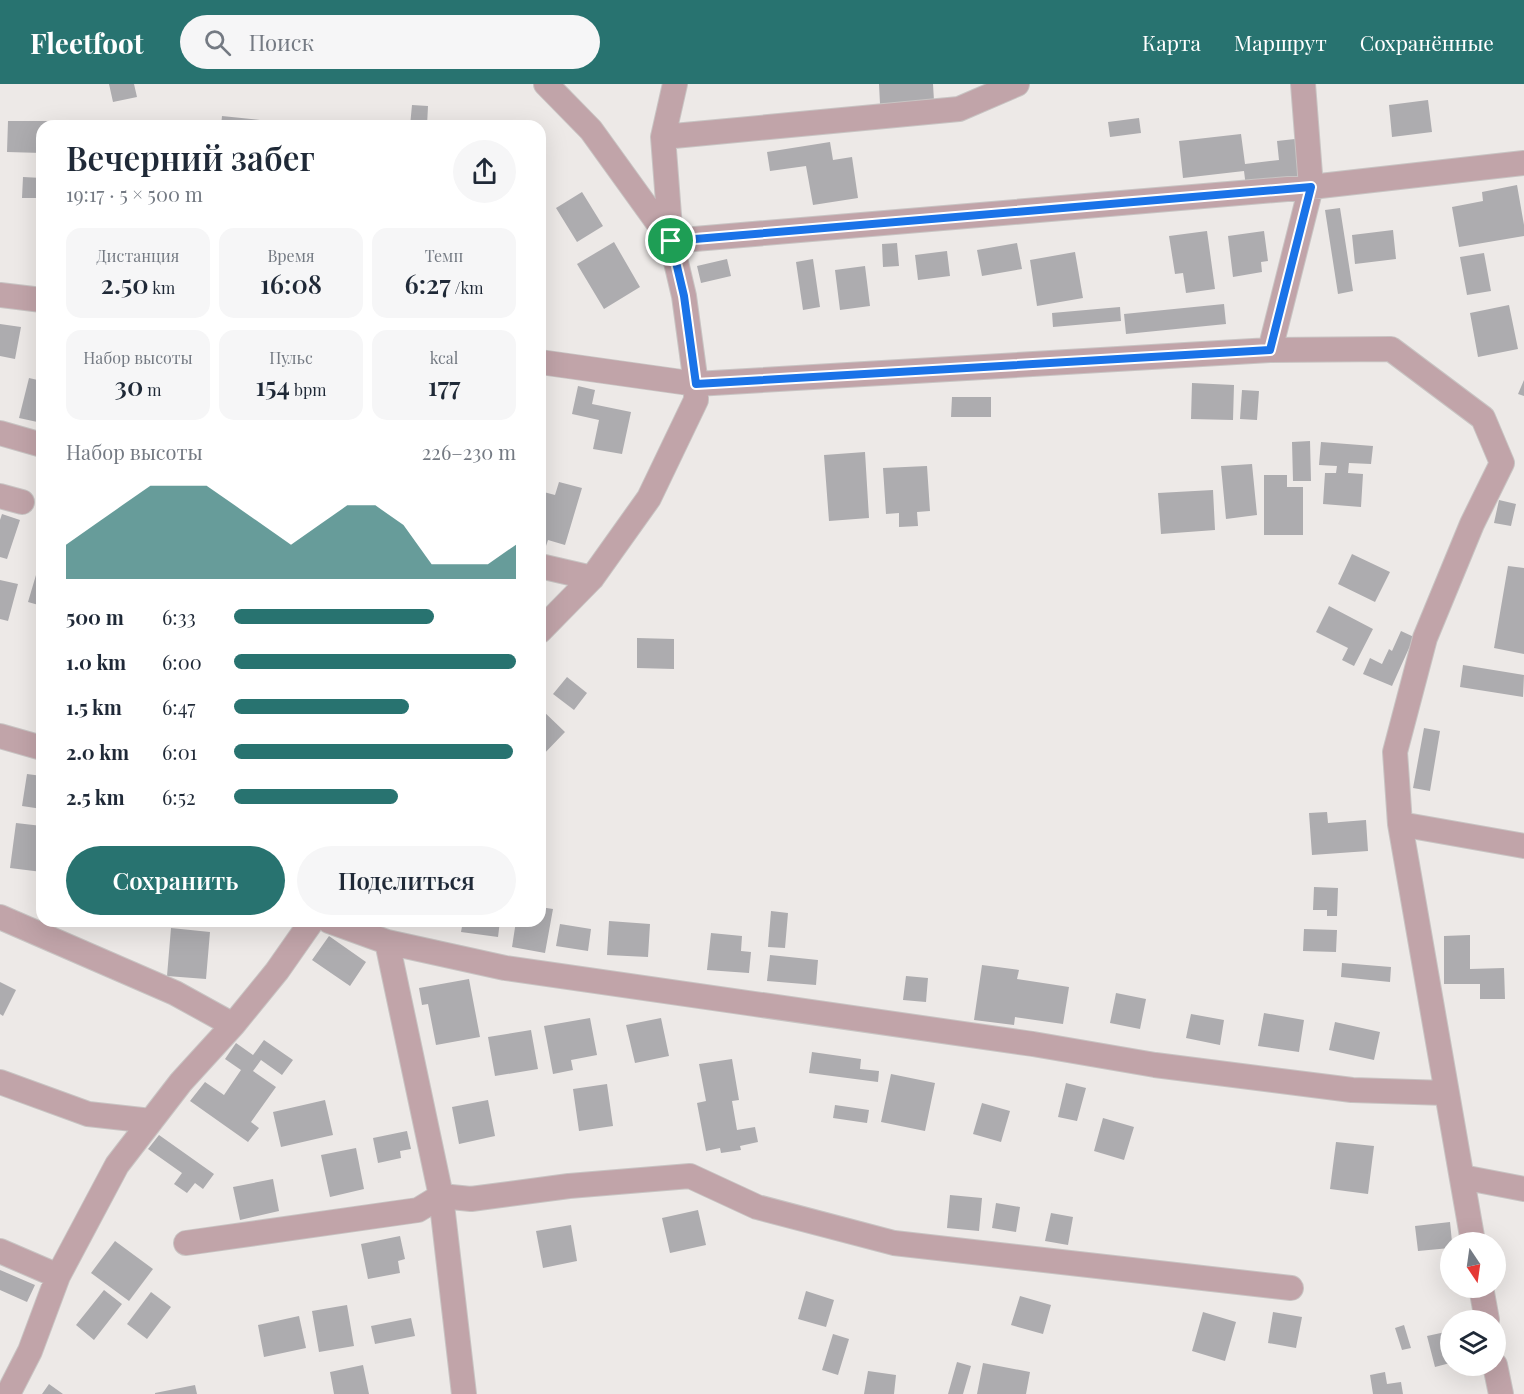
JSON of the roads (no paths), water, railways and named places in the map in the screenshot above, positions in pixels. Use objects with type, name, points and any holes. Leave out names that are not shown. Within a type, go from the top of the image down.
[{"type":"street","points":[[546,84],[591,130],[671,241]]},
{"type":"street","points":[[546,625],[592,578],[649,498],[696,400],[696,384],[684,296],[671,241],[663,137],[675,84]]},
{"type":"street","points":[[663,137],[959,109],[1017,84]]},
{"type":"street","points":[[1270,350],[1311,187],[1303,84]]},
{"type":"street","points":[[671,241],[1311,187],[1524,163]]},
{"type":"street","points":[[0,295],[36,299]]},
{"type":"street","points":[[546,363],[696,384],[1270,350],[1391,349],[1483,418],[1513,464],[1472,524],[1425,638],[1395,752],[1400,824],[1471,1232]]},
{"type":"street","points":[[0,433],[36,443]]},
{"type":"street","points":[[546,567],[592,578]]},
{"type":"street","points":[[0,736],[36,746]]},
{"type":"street","points":[[1400,824],[1524,846]]},
{"type":"street","points":[[0,917],[175,993],[233,1025]]},
{"type":"street","points":[[8,1394],[30,1351],[58,1276],[117,1165],[181,1082],[233,1025],[277,971],[308,927]]},
{"type":"street","points":[[346,927],[387,942],[505,968],[1033,1044],[1155,1065],[1352,1090],[1446,1093]]},
{"type":"street","points":[[387,942],[441,1196],[464,1394]]},
{"type":"street","points":[[0,1082],[88,1114],[151,1121]]},
{"type":"street","points":[[186,1243],[418,1210],[441,1196],[471,1199],[569,1186],[690,1176],[757,1207],[894,1243],[1291,1288]]},
{"type":"street","points":[[1462,1177],[1524,1189]]},
{"type":"street","points":[[0,1251],[58,1276]]},
{"type":"street","points":[[1497,1376],[1501,1394]]}]
